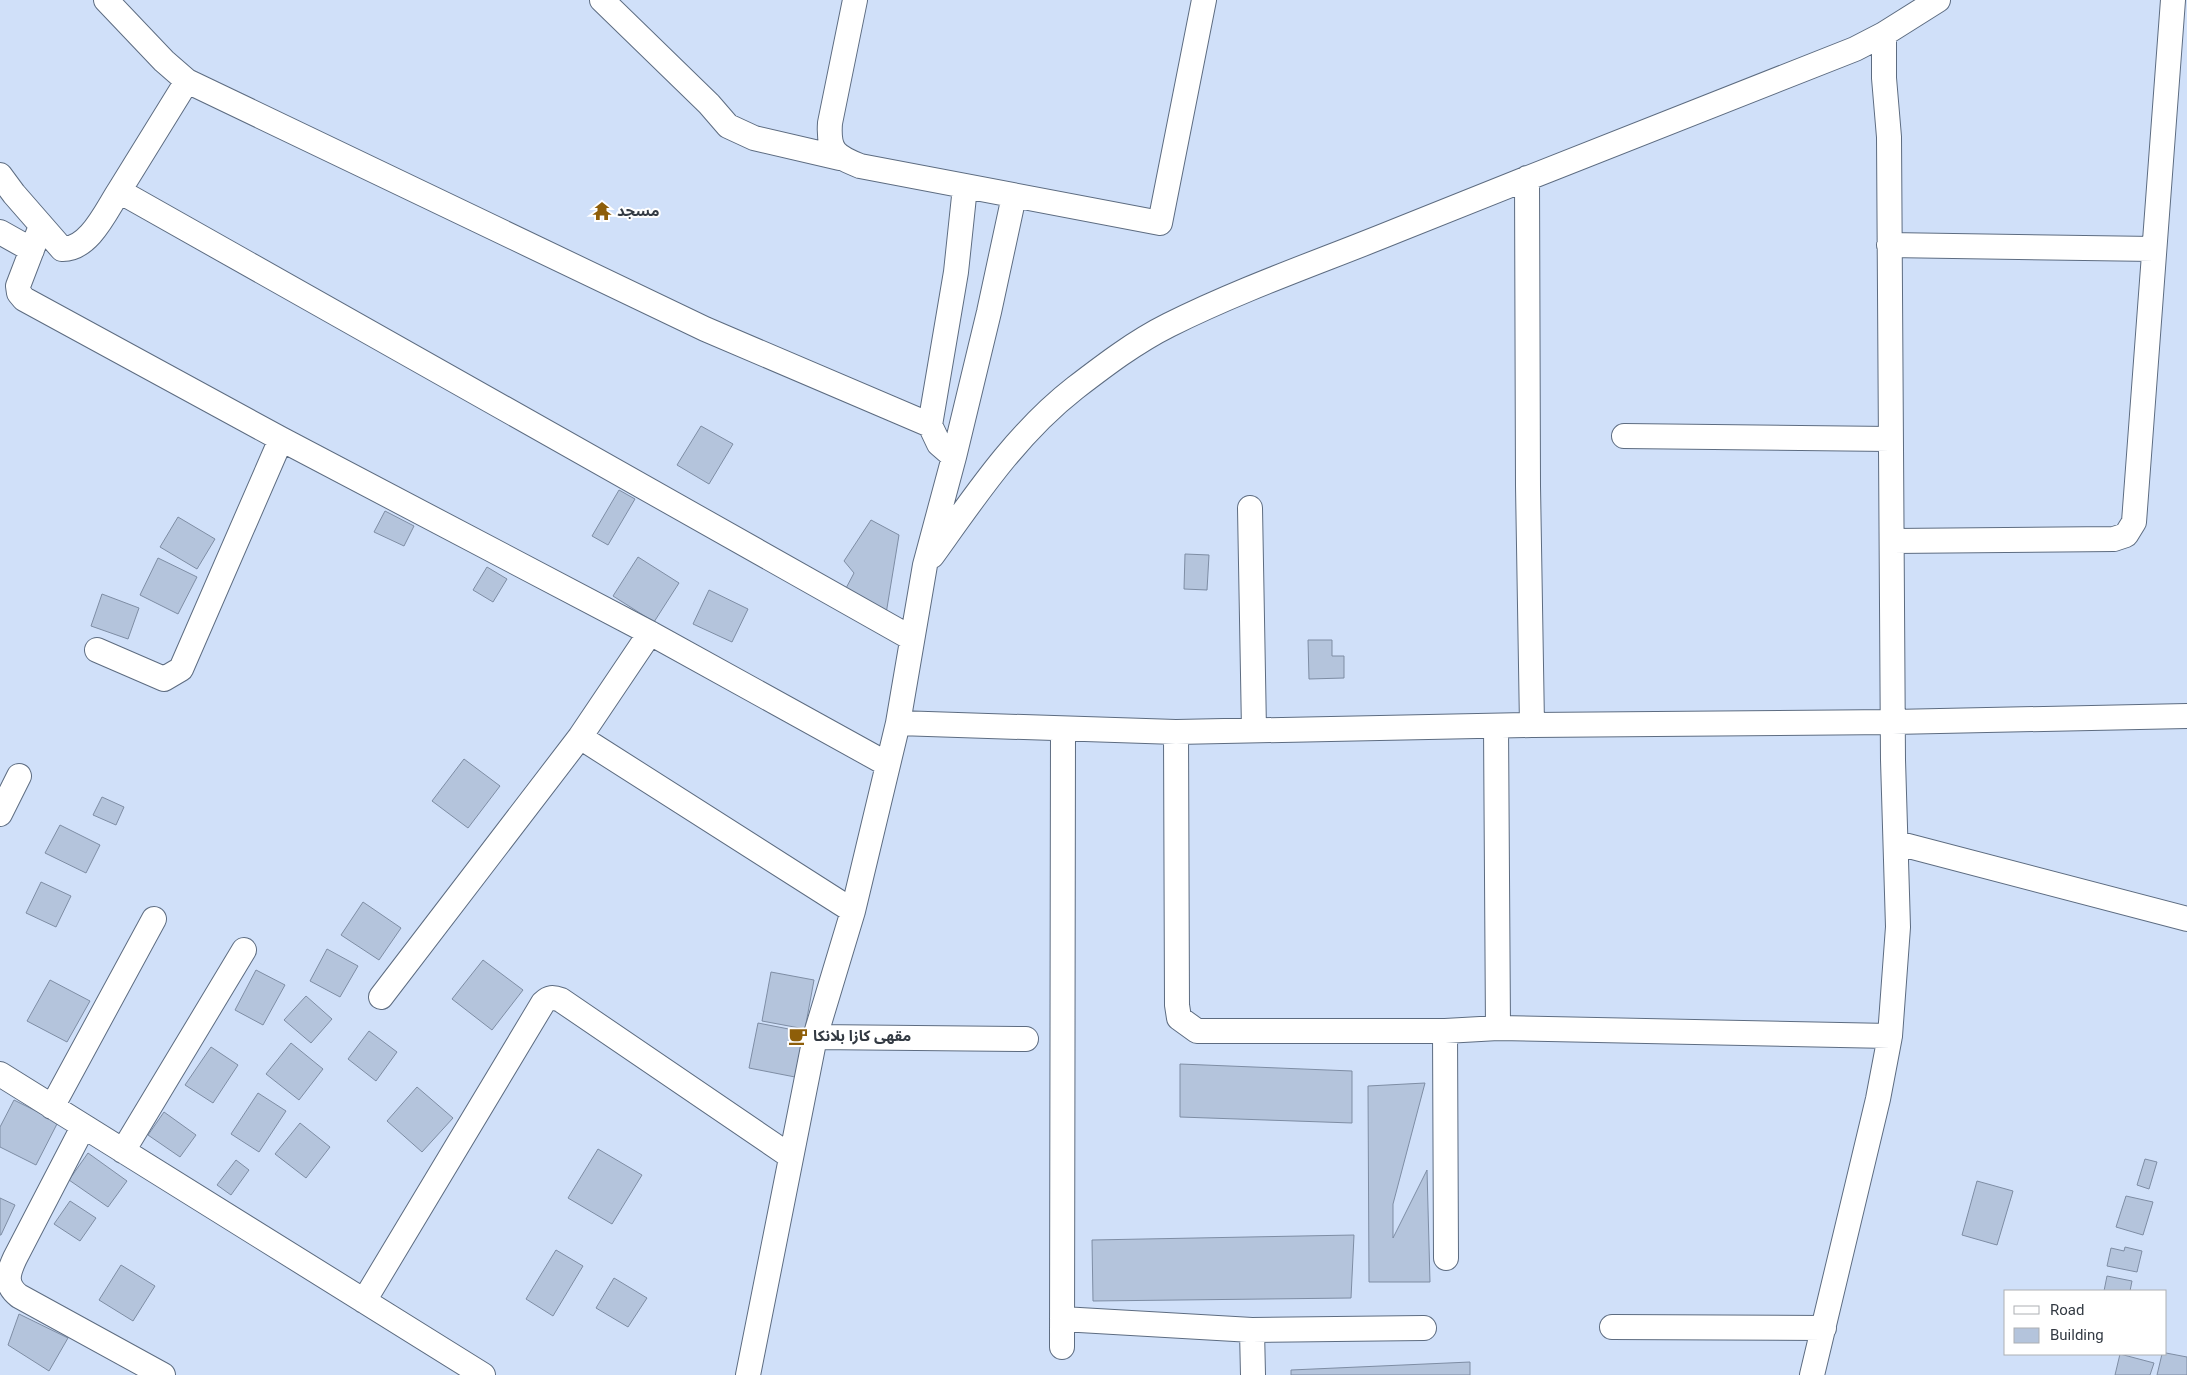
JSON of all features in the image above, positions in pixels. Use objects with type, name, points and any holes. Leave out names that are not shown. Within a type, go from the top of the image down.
[{"type":"street","points":[[106,0],[164,61],[186,81],[696,324],[930,425]]},
{"type":"street","points":[[602,0],[709,104],[728,126],[754,138],[840,158],[860,166],[1160,223],[1204,0]]},
{"type":"street","points":[[840,158],[829,141],[830,123],[855,0]]},
{"type":"street","points":[[925,565],[1002,460],[1029,430],[1073,390],[1132,346],[1169,325],[1247,291],[1527,178],[1846,52],[1884,34],[1938,0]]},
{"type":"street","points":[[1893,541],[2114,539],[2126,535],[2134,522],[2173,0]]},
{"type":"street","points":[[1812,1375],[1878,1099],[1890,1036],[1898,927],[1893,722],[1893,541],[1890,439],[1888,137],[1884,78],[1884,34]]},
{"type":"street","points":[[0,175],[62,249],[78,246],[89,236],[119,191],[186,81]]},
{"type":"street","points":[[1527,178],[1528,476],[1532,725]]},
{"type":"street","points":[[954,457],[939,444],[930,425],[954,281],[965,187]]},
{"type":"street","points":[[119,191],[912,638]]},
{"type":"street","points":[[748,1375],[815,1037],[853,911],[898,723],[925,565],[954,457],[989,312],[1014,196]]},
{"type":"street","points":[[41,226],[18,286],[19,293],[24,299],[281,439],[650,633],[887,764]]},
{"type":"street","points":[[0,232],[32,250]]},
{"type":"street","points":[[1889,245],[2154,249]]},
{"type":"street","points":[[1624,436],[1890,439]]},
{"type":"street","points":[[97,650],[164,679],[181,668],[281,439]]},
{"type":"street","points":[[1250,508],[1254,730]]},
{"type":"street","points":[[381,997],[580,737],[650,633]]},
{"type":"street","points":[[898,723],[1064,730],[1176,732],[2187,716]]},
{"type":"street","points":[[1496,726],[1498,1028]]},
{"type":"street","points":[[1062,1347],[1064,730]]},
{"type":"street","points":[[1176,732],[1179,1018],[1197,1031],[1211,1033],[1445,1031],[1498,1028],[1890,1036]]},
{"type":"street","points":[[580,737],[853,911]]},
{"type":"street","points":[[0,814],[19,776]]},
{"type":"street","points":[[1897,843],[2187,919]]},
{"type":"street","points":[[52,1107],[154,919]]},
{"type":"street","points":[[123,1152],[244,950]]},
{"type":"street","points":[[364,1301],[542,1002],[548,998],[554,997],[561,1000],[790,1156]]},
{"type":"street","points":[[1445,1031],[1446,1258]]},
{"type":"street","points":[[815,1037],[1026,1039]]},
{"type":"street","points":[[0,1074],[483,1375]]},
{"type":"street","points":[[83,1126],[15,1258],[8,1273],[8,1284],[19,1296],[163,1375]]},
{"type":"street","points":[[1062,1319],[1252,1330],[1424,1328]]},
{"type":"street","points":[[1612,1327],[1824,1328]]},
{"type":"street","points":[[1252,1330],[1253,1375]]},
{"type":"building","points":[[701,426],[733,444],[709,484],[677,465]]},
{"type":"building","points":[[619,490],[635,499],[608,545],[592,536]]},
{"type":"building","points":[[385,511],[414,526],[404,546],[374,532]]},
{"type":"building","points":[[178,517],[215,539],[197,569],[160,547]]},
{"type":"building","points":[[871,520],[899,535],[886,614],[844,592],[854,573],[844,561]]},
{"type":"building","points":[[1185,554],[1209,555],[1207,590],[1184,589]]},
{"type":"building","points":[[638,557],[679,583],[654,622],[613,596]]},
{"type":"building","points":[[158,558],[197,577],[178,614],[140,595]]},
{"type":"building","points":[[487,567],[507,579],[493,602],[473,590]]},
{"type":"building","points":[[709,590],[748,609],[732,642],[693,624]]},
{"type":"building","points":[[102,594],[139,608],[128,639],[91,626]]},
{"type":"building","points":[[1308,640],[1332,640],[1332,656],[1344,656],[1344,678],[1309,679]]},
{"type":"building","points":[[464,759],[500,786],[468,828],[432,801]]},
{"type":"building","points":[[102,797],[124,807],[116,825],[93,815]]},
{"type":"building","points":[[60,825],[100,845],[86,873],[45,853]]},
{"type":"building","points":[[41,882],[71,896],[56,927],[26,913]]},
{"type":"building","points":[[363,902],[401,928],[379,960],[341,935]]},
{"type":"building","points":[[327,949],[358,966],[340,997],[310,981]]},
{"type":"building","points":[[483,960],[523,990],[492,1030],[452,999]]},
{"type":"building","points":[[256,970],[285,985],[263,1025],[235,1010]]},
{"type":"building","points":[[771,972],[814,980],[805,1029],[762,1021]]},
{"type":"building","points":[[50,980],[90,1001],[67,1042],[27,1021]]},
{"type":"building","points":[[306,996],[332,1019],[311,1043],[284,1020]]},
{"type":"building","points":[[758,1023],[804,1032],[795,1077],[749,1068]]},
{"type":"building","points":[[369,1031],[397,1052],[376,1081],[348,1059]]},
{"type":"building","points":[[291,1043],[323,1069],[299,1100],[266,1074]]},
{"type":"building","points":[[211,1047],[238,1065],[213,1103],[185,1085]]},
{"type":"building","points":[[1180,1064],[1352,1071],[1352,1123],[1180,1117]]},
{"type":"building","points":[[1425,1083],[1393,1204],[1393,1238],[1427,1170],[1430,1282],[1369,1282],[1368,1086]]},
{"type":"building","points":[[417,1087],[453,1118],[422,1152],[387,1121]]},
{"type":"building","points":[[258,1093],[286,1111],[259,1152],[231,1134]]},
{"type":"building","points":[[14,1100],[58,1122],[36,1165],[0,1147],[0,1127]]},
{"type":"building","points":[[164,1112],[196,1135],[180,1157],[148,1135]]},
{"type":"building","points":[[300,1123],[330,1147],[306,1178],[275,1154]]},
{"type":"building","points":[[598,1149],[642,1175],[612,1224],[568,1198]]},
{"type":"building","points":[[88,1153],[127,1181],[108,1207],[69,1180]]},
{"type":"building","points":[[2145,1159],[2157,1162],[2149,1189],[2137,1185]]},
{"type":"building","points":[[236,1160],[249,1170],[231,1195],[217,1185]]},
{"type":"building","points":[[1977,1181],[2013,1191],[1997,1245],[1962,1235]]},
{"type":"building","points":[[2126,1196],[2153,1202],[2143,1235],[2116,1227]]},
{"type":"building","points":[[0,1198],[15,1205],[1,1235],[0,1235]]},
{"type":"building","points":[[70,1201],[96,1218],[80,1241],[54,1224]]},
{"type":"building","points":[[1354,1235],[1351,1298],[1093,1301],[1092,1240]]},
{"type":"building","points":[[2125,1247],[2142,1251],[2137,1272],[2107,1266],[2111,1248],[2124,1251]]},
{"type":"building","points":[[556,1250],[583,1266],[553,1316],[526,1299]]},
{"type":"building","points":[[121,1265],[155,1286],[133,1321],[99,1300]]},
{"type":"building","points":[[2107,1276],[2132,1281],[2130,1290],[2104,1290]]},
{"type":"building","points":[[614,1278],[647,1298],[628,1327],[596,1308]]},
{"type":"building","points":[[19,1314],[68,1338],[49,1371],[8,1345]]},
{"type":"building","points":[[2167,1353],[2187,1357],[2187,1375],[2157,1375],[2162,1355],[2167,1355]]},
{"type":"building","points":[[2120,1355],[2154,1363],[2150,1375],[2115,1375]]},
{"type":"building","points":[[1470,1362],[1470,1375],[1291,1375],[1291,1370]]},
{"type":"place","name":"مسجد","points":[[602,211]]},
{"type":"place","name":"مقهى كازا بلانكا","points":[[798,1036]]}]
